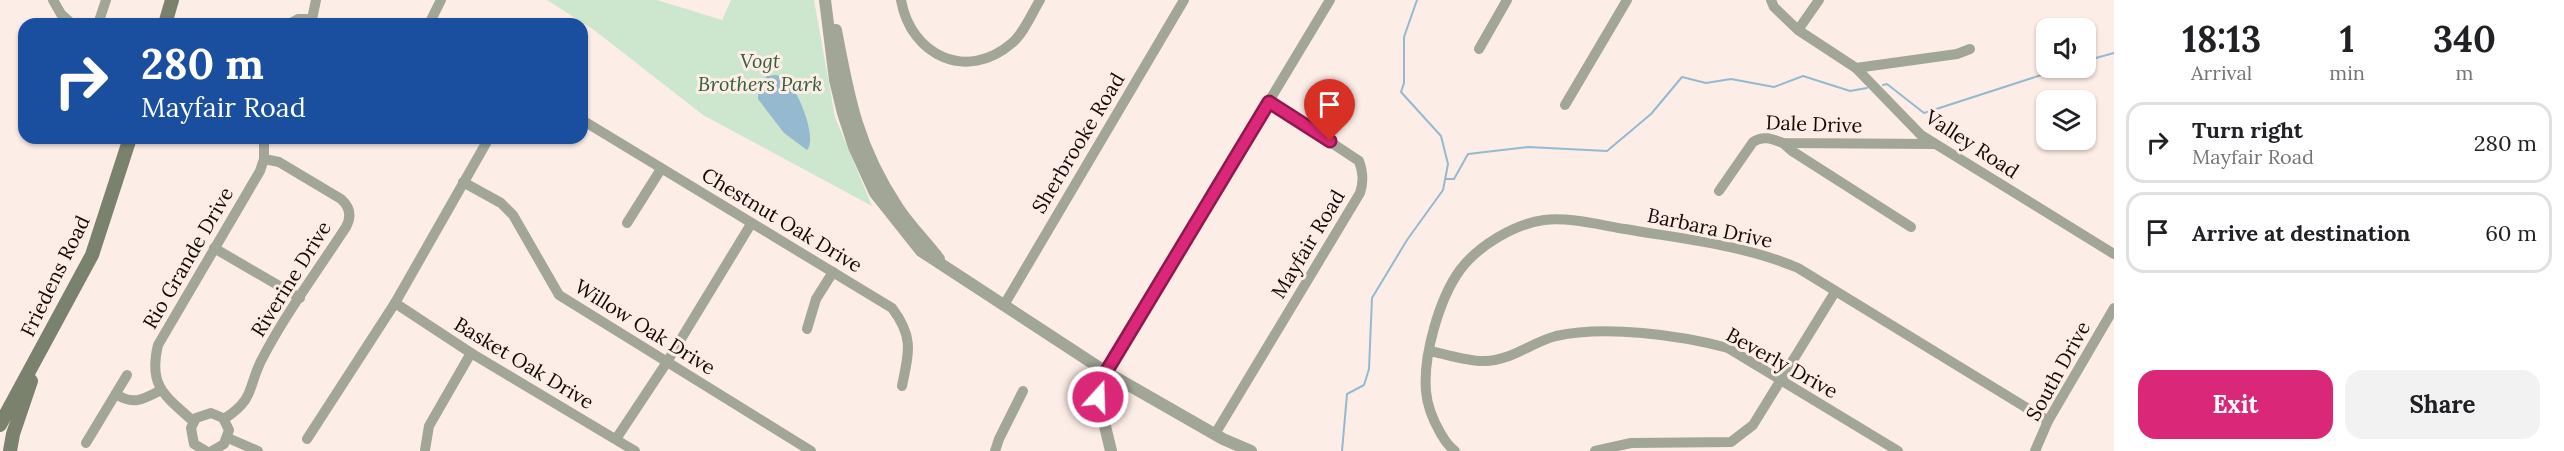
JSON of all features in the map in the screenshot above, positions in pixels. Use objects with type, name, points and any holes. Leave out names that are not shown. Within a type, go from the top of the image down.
[{"type":"main road","points":[[167,18],[172,0]]},
{"type":"main road","name":"Friedens Road","points":[[0,425],[92,255],[128,144]]},
{"type":"main road","points":[[10,451],[20,412],[47,339]]},
{"type":"street","points":[[53,0],[65,18]]},
{"type":"street","points":[[100,18],[106,0]]},
{"type":"street","points":[[312,18],[316,0]]},
{"type":"street","points":[[432,18],[441,0]]},
{"type":"street","points":[[827,0],[835,80],[854,147],[875,193],[921,251],[1106,372],[1215,434],[1251,451]]},
{"type":"street","points":[[901,0],[905,18],[922,45],[940,56],[972,63],[985,60],[1015,41],[1040,0]]},
{"type":"street","name":"Sherbrooke Road","points":[[1004,305],[1184,0]]},
{"type":"street","points":[[1111,451],[1098,397],[1106,372],[1330,0]]},
{"type":"street","points":[[1479,49],[1507,0]]},
{"type":"street","points":[[1565,105],[1627,0]]},
{"type":"street","name":"Valley Road","points":[[1771,0],[1774,7],[1798,30],[1856,68],[1882,93],[1901,117],[1934,144],[2114,254]]},
{"type":"street","points":[[1798,30],[1819,0]]},
{"type":"street","points":[[1856,68],[1957,54],[1970,49]]},
{"type":"street","name":"Mayfair Road","points":[[1215,434],[1360,193],[1363,183],[1363,171],[1359,161],[1269,102]]},
{"type":"street","name":"Chestnut Oak Drive","points":[[588,124],[892,308],[901,319],[907,332],[909,353],[902,386]]},
{"type":"street","name":"Dale Drive","points":[[1719,191],[1752,142],[1765,137],[1783,143],[1913,146],[1934,144]]},
{"type":"street","points":[[1783,143],[1911,227]]},
{"type":"street","name":"Rio Grande Drive","points":[[160,390],[155,372],[158,345],[260,171],[264,159],[264,144]]},
{"type":"street","points":[[307,439],[395,303],[486,144]]},
{"type":"street","name":"Riverine Drive","points":[[224,419],[238,410],[247,399],[261,360],[348,224],[349,210],[341,199],[279,162],[264,159]]},
{"type":"street","points":[[627,223],[661,169]]},
{"type":"street","name":"Willow Oak Drive","points":[[464,182],[501,203],[513,215],[559,295],[812,451]]},
{"type":"street","name":"Barbara Drive","points":[[1455,451],[1449,447],[1435,424],[1426,392],[1429,351],[1440,310],[1460,270],[1486,246],[1517,228],[1544,220],[1592,224],[1768,256],[1798,268],[2048,421]]},
{"type":"street","points":[[616,439],[667,362],[751,224]]},
{"type":"street","points":[[214,248],[300,298]]},
{"type":"street","points":[[807,329],[816,299],[833,272]]},
{"type":"street","points":[[1595,451],[1631,443],[1731,442],[1753,425],[1835,292]]},
{"type":"street","name":"Basket Oak Drive","points":[[395,303],[471,353],[635,451]]},
{"type":"street","name":"South Drive","points":[[2035,451],[2048,421],[2114,308]]},
{"type":"street","name":"Beverly Drive","points":[[1429,351],[1484,362],[1518,352],[1555,336],[1595,330],[1708,343],[1728,348],[1898,451]]},
{"type":"street","points":[[425,450],[429,426],[471,353]]},
{"type":"street","points":[[86,443],[127,375]]},
{"type":"street","points":[[116,394],[126,400],[135,401],[160,390],[193,421]]},
{"type":"street","points":[[995,451],[1023,392]]},
{"type":"street","points":[[206,451],[194,448],[190,433],[193,421],[199,415],[211,413],[224,419],[229,430],[228,438],[223,446],[212,451]]},
{"type":"street","points":[[228,438],[258,451]]},
{"type":"green space","name":"Vogt Brothers Park","points":[[547,0],[657,0],[722,20],[731,0],[814,0],[835,117],[872,206],[703,115],[588,26],[588,18],[575,18]]},
{"type":"water","points":[[776,75],[790,84],[805,113],[810,135],[807,150],[784,133],[758,99],[758,89],[762,81],[767,76]]},
{"type":"waterway","points":[[1342,451],[1347,394],[1364,385],[1369,369],[1372,298],[1407,240],[1443,190],[1448,164],[1441,136],[1401,92],[1404,83],[1404,37],[1417,0]]},
{"type":"waterway","points":[[2096,58],[2114,53]]},
{"type":"waterway","points":[[1446,179],[1454,179],[1468,154],[1528,147],[1607,151],[1651,114],[1682,77],[1706,83],[1731,79],[1774,87],[1803,76],[1850,91],[1867,88]]},
{"type":"waterway","points":[[1883,85],[1887,84],[1924,113],[2036,77]]},
{"type":"route","points":[[1098,397],[1106,372],[1269,102],[1330,141]]}]
